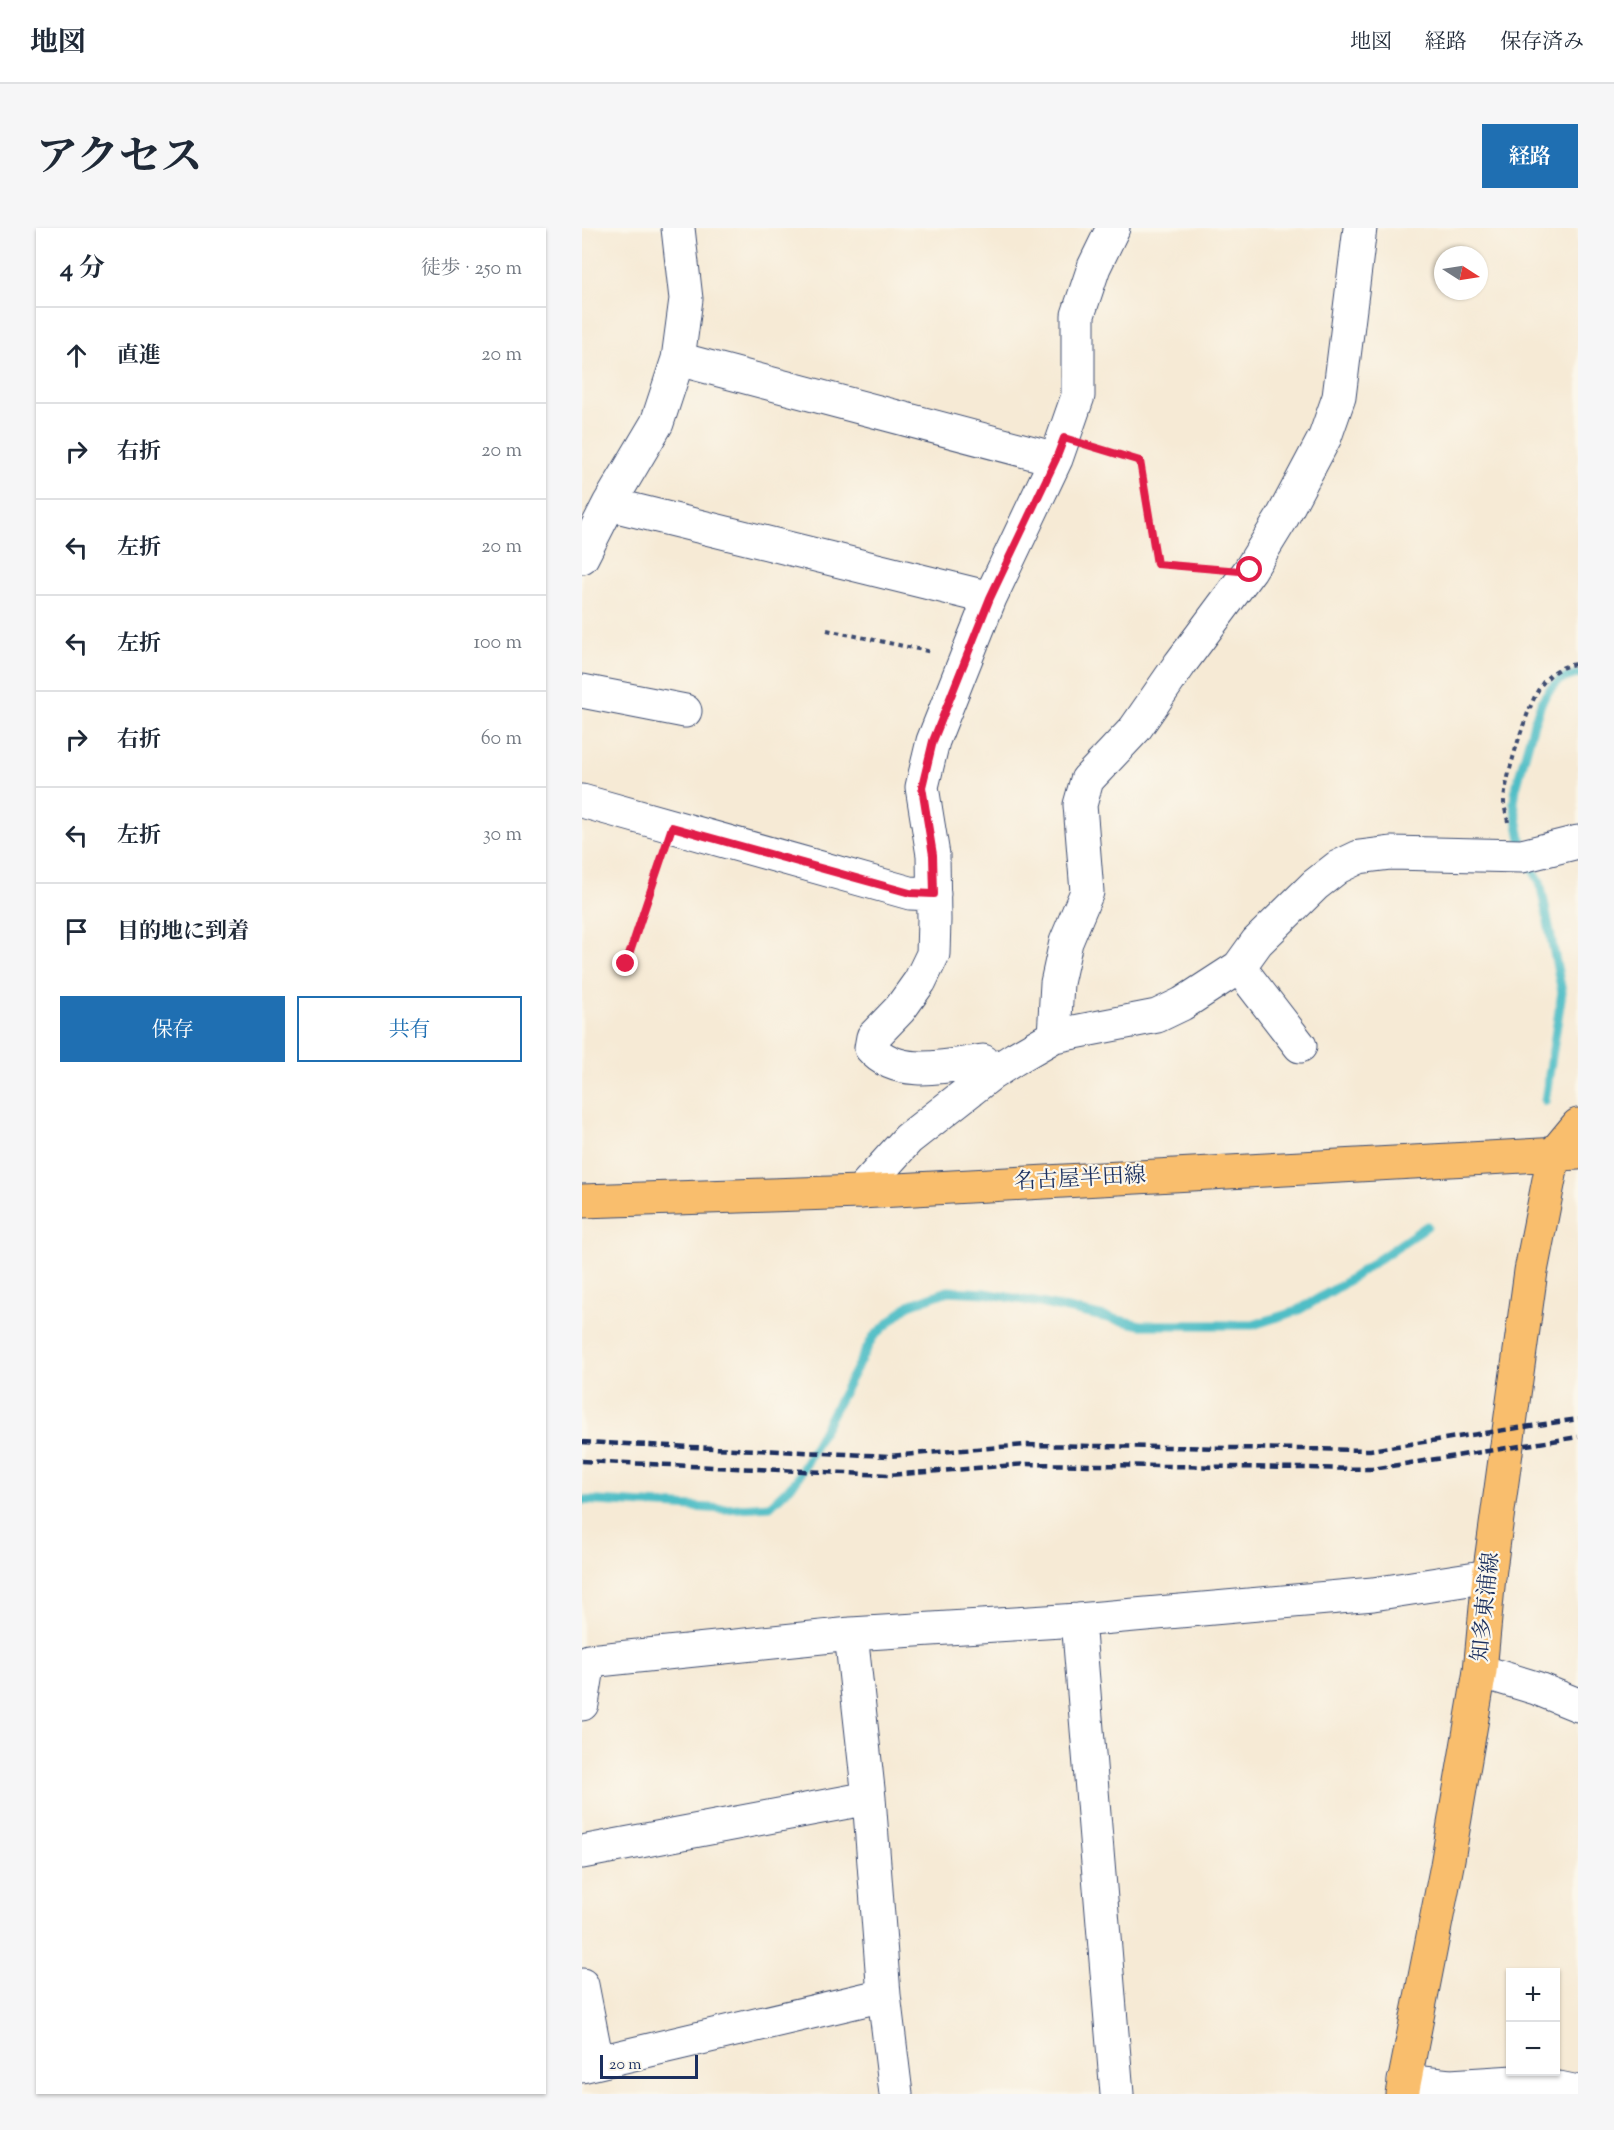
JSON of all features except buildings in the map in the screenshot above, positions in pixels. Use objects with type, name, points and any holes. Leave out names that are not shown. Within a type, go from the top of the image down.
[{"type":"main road","name":"知多東浦線","points":[[1403,2088],[1447,1865],[1480,1671],[1490,1576],[1531,1271],[1566,1153],[1578,1125]]},
{"type":"main road","name":"名古屋半田線","points":[[582,1202],[860,1192],[1566,1153]]},
{"type":"street","points":[[582,557],[609,504],[657,423],[678,359],[686,299],[678,228]]},
{"type":"street","points":[[991,1074],[982,1061],[935,1068],[904,1067],[878,1057],[871,1048],[873,1037],[900,1009],[920,981],[933,954],[933,855],[922,787],[933,741],[990,598],[1060,448],[1078,396],[1078,315],[1094,267],[1113,228]]},
{"type":"street","points":[[1054,1036],[1057,983],[1066,942],[1087,892],[1080,805],[1087,780],[1135,729],[1246,575],[1282,518],[1325,437],[1339,397],[1360,228]]},
{"type":"street","points":[[678,359],[1060,448]]},
{"type":"street","points":[[609,504],[990,598]]},
{"type":"street","points":[[582,691],[685,711]]},
{"type":"street","points":[[582,801],[910,893],[934,894]]},
{"type":"street","points":[[860,1192],[908,1139],[991,1074],[1054,1036],[1157,1016],[1182,1004],[1239,967],[1257,942],[1315,885],[1338,867],[1359,856],[1391,853],[1522,856],[1578,842]]},
{"type":"street","points":[[1239,967],[1300,1046]]},
{"type":"street","points":[[582,1704],[589,1660],[851,1634],[1078,1620],[1373,1594],[1490,1576]]},
{"type":"street","points":[[1078,1620],[1117,2094]]},
{"type":"street","points":[[851,1634],[869,1798],[884,1995],[896,2094]]},
{"type":"street","points":[[1480,1671],[1536,1688],[1578,1705]]},
{"type":"street","points":[[582,1852],[869,1798]]},
{"type":"street","points":[[582,1985],[589,2064],[884,1995]]},
{"type":"street","points":[[1403,2088],[1514,2082],[1578,2092]]},
{"type":"path","points":[[1060,448],[1140,461],[1157,564],[1240,571],[1246,575]]},
{"type":"path","points":[[827,630],[967,659]]},
{"type":"path","points":[[1514,855],[1504,803],[1524,721],[1542,683],[1556,671],[1578,664]]},
{"type":"path","points":[[626,964],[672,827]]},
{"type":"waterway","points":[[1545,1101],[1562,992],[1540,882],[1524,854],[1514,803],[1516,788],[1542,701],[1561,679],[1578,674]]},
{"type":"waterway","points":[[582,1500],[725,1509],[770,1506],[796,1481],[873,1337],[909,1305],[948,1291],[985,1293],[1141,1325],[1253,1325],[1297,1311],[1340,1286],[1427,1226]]},
{"type":"railway","points":[[582,1442],[889,1456],[1026,1445],[1370,1450],[1578,1419]]},
{"type":"railway","points":[[582,1461],[889,1475],[1027,1464],[1372,1469],[1578,1437]]},
{"type":"route","points":[[626,964],[672,827],[910,893],[934,894],[933,855],[922,787],[933,741],[990,598],[1064,438],[1140,461],[1157,564],[1240,571],[1246,575],[1250,570]]}]
